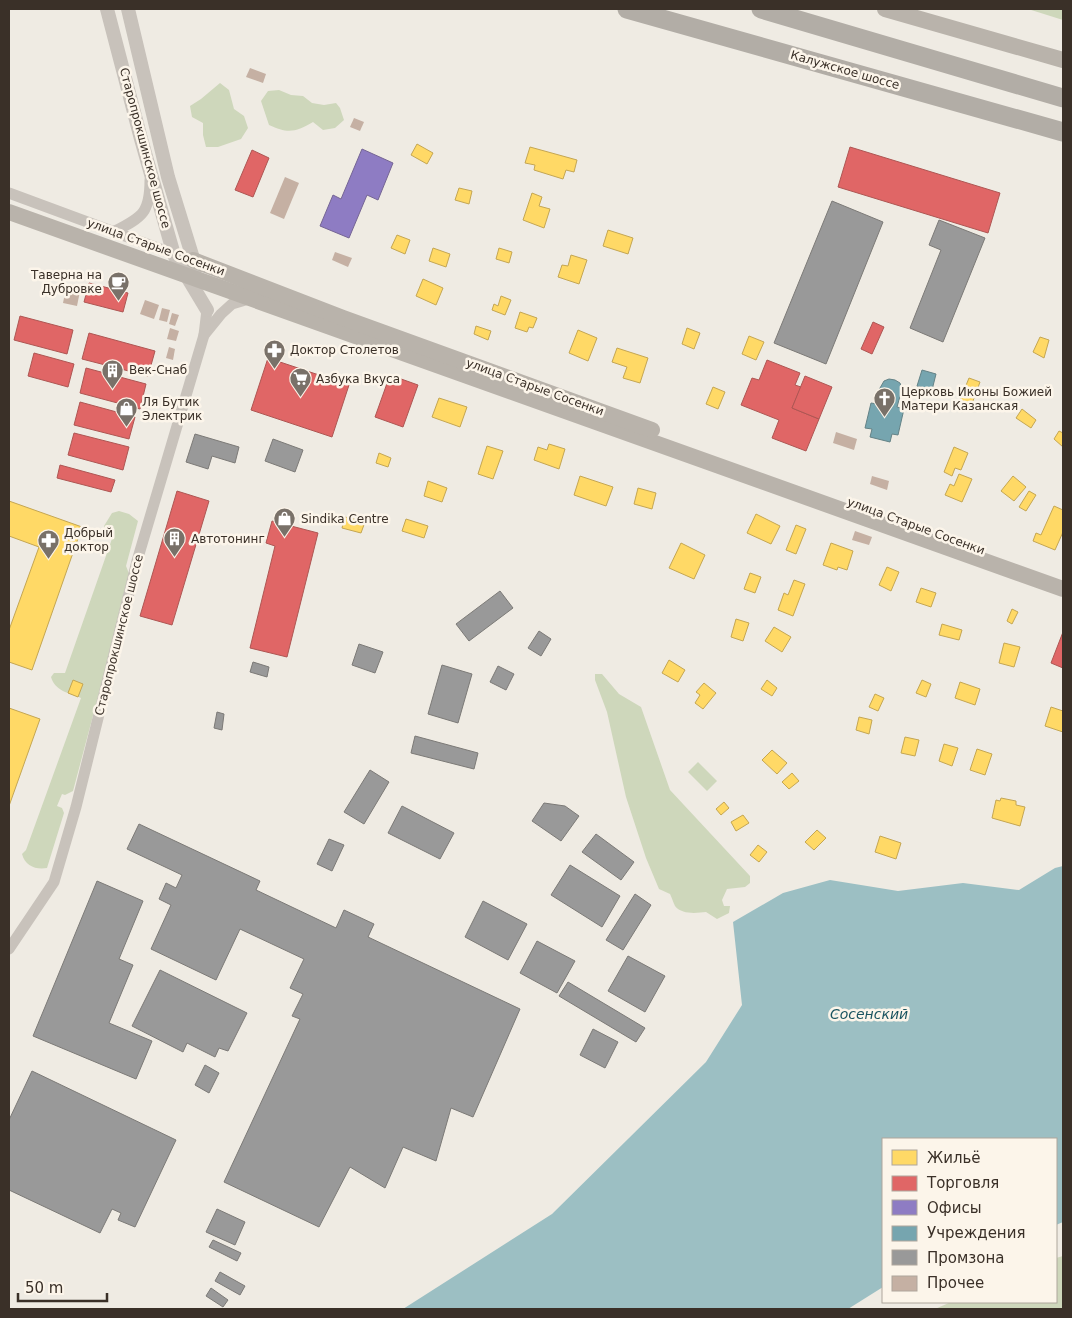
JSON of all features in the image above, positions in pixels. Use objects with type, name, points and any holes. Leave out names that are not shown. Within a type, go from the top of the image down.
[{"type":"highway","name":"Калужское шоссе","points":[[627,9],[1063,132]]},
{"type":"highway","points":[[761,9],[1063,98]]},
{"type":"main road","points":[[885,9],[1063,60]]},
{"type":"main road","name":"улица Старые Сосенки","points":[[9,212],[342,318],[454,357],[755,469],[1063,578]]},
{"type":"main road","name":"улица Старые Сосенки","points":[[193,272],[252,298],[1063,589]]},
{"type":"street","name":"Старопрокшинское шоссе","points":[[107,9],[174,255],[193,272]]},
{"type":"street","name":"Старопрокшинское шоссе","points":[[9,949],[54,882],[76,807],[136,561],[204,335],[207,310],[193,272],[168,178],[128,9]]},
{"type":"street","points":[[115,231],[136,221],[146,209],[150,194],[150,179],[141,139]]},
{"type":"street","name":"улица Старые Сосенки","points":[[9,193],[115,231],[174,255]]},
{"type":"street","points":[[204,335],[232,304],[252,298]]},
{"type":"green space","points":[[1028,9],[1063,9],[1063,20]]},
{"type":"green space","points":[[220,83],[229,90],[234,109],[244,116],[248,128],[241,139],[218,147],[206,147],[203,123],[192,117],[190,106]]},
{"type":"green space","points":[[279,90],[291,95],[303,96],[312,103],[324,105],[336,103],[344,120],[335,128],[323,130],[313,122],[292,131],[282,130],[269,125],[261,101],[268,91]]},
{"type":"green space","points":[[119,511],[129,514],[138,521],[126,566],[130,576],[73,791],[65,795],[62,794],[57,806],[62,808],[64,813],[47,868],[35,868],[26,862],[22,854],[26,850],[81,698],[59,688],[51,677],[54,673],[65,673],[114,533],[106,531],[104,526],[112,513]]},
{"type":"green space","points":[[595,674],[602,674],[619,694],[641,707],[670,790],[750,876],[750,883],[745,887],[727,889],[722,900],[724,906],[730,906],[729,913],[717,919],[706,912],[690,913],[682,911],[675,906],[670,894],[659,889],[646,858],[626,797],[607,712],[595,680]]},
{"type":"green space","points":[[698,762],[717,781],[707,791],[688,772]]},
{"type":"green space","points":[[1063,1256],[1063,1309],[935,1309],[949,1303],[1057,1303],[1057,1258]]},
{"type":"water","name":"Сосенский","points":[[1063,866],[1063,1222],[1057,1225],[1057,1138],[882,1138],[882,1288],[848,1309],[403,1309],[552,1214],[706,1062],[742,1005],[733,922],[783,893],[830,880],[898,891],[963,883],[1019,890],[1055,868]]},
{"type":"building: Жильё","points":[[417,144],[433,153],[427,164],[411,155]]},
{"type":"building: Жильё","points":[[530,147],[577,160],[574,172],[566,170],[563,179],[534,170],[535,165],[525,163]]},
{"type":"building: Жильё","points":[[459,188],[472,191],[469,204],[455,200]]},
{"type":"building: Жильё","points":[[532,193],[542,197],[539,206],[550,209],[544,228],[523,220]]},
{"type":"building: Жильё","points":[[608,230],[633,238],[628,254],[603,246]]},
{"type":"building: Жильё","points":[[397,235],[410,240],[405,254],[391,248]]},
{"type":"building: Жильё","points":[[433,248],[450,254],[446,267],[429,261]]},
{"type":"building: Жильё","points":[[499,248],[512,252],[509,263],[496,259]]},
{"type":"building: Жильё","points":[[571,255],[587,260],[579,284],[558,277],[562,265],[568,266]]},
{"type":"building: Жильё","points":[[423,279],[443,288],[436,305],[416,296]]},
{"type":"building: Жильё","points":[[501,296],[511,300],[505,315],[492,310],[494,304],[498,306]]},
{"type":"building: Жильё","points":[[520,312],[537,318],[533,328],[529,327],[527,332],[515,328]]},
{"type":"building: Жильё","points":[[476,326],[491,331],[488,340],[474,334]]},
{"type":"building: Жильё","points":[[687,328],[700,333],[694,349],[682,344]]},
{"type":"building: Жильё","points":[[578,330],[597,338],[588,361],[569,353]]},
{"type":"building: Жильё","points":[[749,336],[764,342],[756,360],[742,354]]},
{"type":"building: Жильё","points":[[1040,337],[1049,340],[1044,358],[1033,352]]},
{"type":"building: Жильё","points":[[617,348],[648,358],[640,383],[623,378],[627,367],[612,362]]},
{"type":"building: Жильё","points":[[969,378],[980,382],[970,409],[958,405]]},
{"type":"building: Жильё","points":[[713,387],[725,392],[718,409],[706,404]]},
{"type":"building: Жильё","points":[[439,398],[467,407],[460,427],[432,417]]},
{"type":"building: Жильё","points":[[1022,409],[1036,420],[1031,428],[1016,418]]},
{"type":"building: Жильё","points":[[1059,431],[1063,433],[1063,447],[1054,439]]},
{"type":"building: Жильё","points":[[549,444],[565,449],[559,469],[534,460],[538,447],[547,450]]},
{"type":"building: Жильё","points":[[487,446],[503,451],[493,479],[478,474]]},
{"type":"building: Жильё","points":[[954,447],[968,453],[961,470],[955,468],[952,476],[944,472]]},
{"type":"building: Жильё","points":[[379,453],[391,458],[388,467],[376,463]]},
{"type":"building: Жильё","points":[[959,474],[972,479],[962,502],[945,495],[950,484],[954,486]]},
{"type":"building: Жильё","points":[[580,476],[613,487],[606,506],[574,495]]},
{"type":"building: Жильё","points":[[1013,476],[1026,487],[1014,501],[1001,491]]},
{"type":"building: Жильё","points":[[428,481],[447,488],[442,502],[424,496]]},
{"type":"building: Жильё","points":[[638,488],[656,493],[652,509],[634,504]]},
{"type":"building: Жильё","points":[[1029,491],[1036,495],[1026,511],[1019,507]]},
{"type":"building: Жильё","points":[[9,501],[82,527],[32,670],[9,662],[9,630],[39,547],[9,536]]},
{"type":"building: Жильё","points":[[1054,506],[1063,510],[1063,532],[1055,550],[1033,541],[1036,533],[1041,535]]},
{"type":"building: Жильё","points":[[756,514],[780,526],[771,544],[747,533]]},
{"type":"building: Жильё","points":[[345,517],[365,522],[361,533],[342,528]]},
{"type":"building: Жильё","points":[[406,519],[428,526],[424,538],[402,531]]},
{"type":"building: Жильё","points":[[796,525],[806,529],[796,554],[786,550]]},
{"type":"building: Жильё","points":[[681,543],[705,555],[694,579],[669,568]]},
{"type":"building: Жильё","points":[[831,543],[853,551],[847,570],[838,567],[837,570],[823,565]]},
{"type":"building: Жильё","points":[[887,567],[899,572],[891,591],[879,585]]},
{"type":"building: Жильё","points":[[750,573],[761,577],[755,593],[744,589]]},
{"type":"building: Жильё","points":[[794,580],[805,584],[793,616],[778,610],[784,593],[788,595]]},
{"type":"building: Жильё","points":[[921,588],[936,593],[931,607],[916,602]]},
{"type":"building: Жильё","points":[[1012,609],[1018,612],[1012,624],[1007,621]]},
{"type":"building: Жильё","points":[[736,619],[749,623],[743,641],[731,637]]},
{"type":"building: Жильё","points":[[942,624],[962,630],[959,640],[939,635]]},
{"type":"building: Жильё","points":[[774,627],[791,637],[782,652],[765,641]]},
{"type":"building: Жильё","points":[[1004,643],[1020,647],[1014,667],[999,663]]},
{"type":"building: Жильё","points":[[669,660],[685,670],[678,682],[662,673]]},
{"type":"building: Жильё","points":[[73,680],[83,684],[78,697],[68,693]]},
{"type":"building: Жильё","points":[[767,680],[777,688],[772,696],[761,689]]},
{"type":"building: Жильё","points":[[922,680],[931,684],[926,697],[916,693]]},
{"type":"building: Жильё","points":[[960,682],[980,689],[975,705],[955,698]]},
{"type":"building: Жильё","points":[[704,683],[716,693],[703,709],[695,703],[700,695],[696,692]]},
{"type":"building: Жильё","points":[[875,694],[884,698],[878,711],[869,707]]},
{"type":"building: Жильё","points":[[1051,707],[1063,711],[1063,732],[1045,726]]},
{"type":"building: Жильё","points":[[9,708],[40,719],[9,806]]},
{"type":"building: Жильё","points":[[859,717],[872,720],[869,734],[856,730]]},
{"type":"building: Жильё","points":[[905,737],[919,740],[915,756],[901,753]]},
{"type":"building: Жильё","points":[[944,744],[958,748],[952,766],[939,761]]},
{"type":"building: Жильё","points":[[977,749],[992,754],[985,775],[970,770]]},
{"type":"building: Жильё","points":[[772,750],[787,763],[777,774],[762,760]]},
{"type":"building: Жильё","points":[[792,773],[799,781],[789,789],[782,782]]},
{"type":"building: Жильё","points":[[1001,798],[1016,801],[1016,805],[1025,807],[1020,826],[992,818],[996,800],[1000,801]]},
{"type":"building: Жильё","points":[[724,802],[729,808],[721,815],[716,809]]},
{"type":"building: Жильё","points":[[743,815],[749,823],[736,831],[731,822]]},
{"type":"building: Жильё","points":[[817,830],[826,838],[814,850],[805,842]]},
{"type":"building: Жильё","points":[[880,836],[901,843],[896,859],[875,852]]},
{"type":"building: Жильё","points":[[758,845],[767,852],[759,862],[750,855]]},
{"type":"building: Торговля","points":[[850,147],[1000,193],[988,233],[838,187]]},
{"type":"building: Торговля","points":[[252,150],[269,158],[253,197],[235,190]]},
{"type":"building: Торговля","points":[[89,283],[128,293],[123,312],[84,302]]},
{"type":"building: Торговля","points":[[20,316],[73,330],[67,354],[14,340]]},
{"type":"building: Торговля","points":[[873,322],[884,327],[872,354],[861,349]]},
{"type":"building: Торговля","points":[[89,333],[155,351],[148,376],[82,359]]},
{"type":"building: Торговля","points":[[34,353],[74,364],[68,387],[28,376]]},
{"type":"building: Торговля","name":"Азбука Вкуса","points":[[268,358],[349,385],[332,437],[251,410]]},
{"type":"building: Торговля","points":[[767,360],[800,373],[795,385],[801,387],[792,408],[819,419],[806,451],[772,438],[779,420],[741,405],[752,378],[759,380]]},
{"type":"building: Торговля","name":"Век-Снаб","points":[[86,368],[146,384],[140,409],[80,393]]},
{"type":"building: Торговля","points":[[390,375],[418,385],[403,427],[375,417]]},
{"type":"building: Торговля","points":[[805,376],[832,387],[819,419],[792,408]]},
{"type":"building: Торговля","points":[[80,402],[135,417],[129,439],[74,425]]},
{"type":"building: Торговля","points":[[74,433],[129,447],[123,470],[68,455]]},
{"type":"building: Торговля","points":[[60,465],[115,480],[111,492],[57,478]]},
{"type":"building: Торговля","name":"Автотонинг","points":[[177,491],[209,501],[172,625],[140,616]]},
{"type":"building: Торговля","points":[[272,521],[318,533],[287,657],[250,648],[275,546],[266,543]]},
{"type":"building: Торговля","points":[[1063,632],[1063,668],[1051,663]]},
{"type":"building: Офисы","points":[[362,149],[393,163],[378,200],[367,195],[349,238],[320,226],[333,195],[341,199]]},
{"type":"building: Учреждения","points":[[922,370],[936,374],[932,390],[917,386]]},
{"type":"building: Учреждения","name":"Церковь Иконы Божией Матери Казанская","points":[[889,379],[900,383],[902,389],[897,407],[904,409],[898,435],[892,434],[890,442],[870,437],[872,429],[865,428],[871,403],[877,404],[880,388],[884,381]]},
{"type":"building: Промзона","points":[[832,201],[883,222],[826,364],[774,343]]},
{"type":"building: Промзона","points":[[939,220],[985,238],[943,342],[910,328],[941,250],[929,245]]},
{"type":"building: Промзона","points":[[195,434],[239,447],[235,463],[212,456],[208,469],[186,462]]},
{"type":"building: Промзона","points":[[273,439],[303,450],[295,472],[265,461]]},
{"type":"building: Промзона","points":[[500,591],[513,608],[469,641],[456,624]]},
{"type":"building: Промзона","points":[[539,631],[551,639],[541,656],[528,648]]},
{"type":"building: Промзона","points":[[359,644],[383,652],[375,673],[352,665]]},
{"type":"building: Промзона","points":[[253,662],[269,667],[267,677],[250,672]]},
{"type":"building: Промзона","points":[[442,665],[472,674],[458,723],[428,714]]},
{"type":"building: Промзона","points":[[498,666],[514,674],[506,690],[490,682]]},
{"type":"building: Промзона","points":[[217,712],[224,714],[222,730],[214,728]]},
{"type":"building: Промзона","points":[[415,736],[478,753],[474,769],[411,753]]},
{"type":"building: Промзона","points":[[370,770],[389,782],[364,824],[344,812]]},
{"type":"building: Промзона","points":[[544,803],[565,806],[579,816],[561,841],[532,821]]},
{"type":"building: Промзона","points":[[402,806],[454,833],[440,859],[388,833]]},
{"type":"building: Промзона","points":[[139,824],[260,881],[256,890],[336,928],[344,910],[374,924],[368,937],[520,1009],[473,1117],[451,1108],[436,1161],[403,1147],[385,1188],[350,1167],[319,1227],[224,1182],[300,1019],[292,1016],[303,994],[290,988],[304,959],[240,929],[216,980],[151,949],[171,905],[159,899],[166,883],[176,888],[182,875],[127,849]]},
{"type":"building: Промзона","points":[[596,834],[634,862],[621,880],[582,852]]},
{"type":"building: Промзона","points":[[329,839],[344,845],[332,871],[317,864]]},
{"type":"building: Промзона","points":[[570,865],[620,896],[602,927],[551,895]]},
{"type":"building: Промзона","points":[[97,881],[143,901],[119,959],[133,965],[109,1023],[152,1041],[136,1079],[33,1036]]},
{"type":"building: Промзона","points":[[635,894],[651,905],[623,950],[606,940]]},
{"type":"building: Промзона","points":[[483,901],[527,924],[508,960],[465,937]]},
{"type":"building: Промзона","points":[[537,941],[575,961],[557,993],[520,973]]},
{"type":"building: Промзона","points":[[628,956],[665,976],[645,1012],[608,991]]},
{"type":"building: Промзона","points":[[160,970],[247,1013],[228,1051],[219,1048],[215,1057],[187,1043],[183,1052],[132,1026]]},
{"type":"building: Промзона","points":[[568,982],[645,1028],[636,1042],[559,996]]},
{"type":"building: Промзона","points":[[593,1029],[618,1042],[605,1068],[580,1055]]},
{"type":"building: Промзона","points":[[205,1065],[219,1073],[209,1093],[195,1085]]},
{"type":"building: Промзона","points":[[32,1071],[176,1140],[135,1227],[118,1220],[121,1213],[112,1209],[100,1233],[9,1190],[9,1120]]},
{"type":"building: Промзона","points":[[217,1209],[245,1222],[235,1245],[206,1232]]},
{"type":"building: Промзона","points":[[213,1240],[241,1253],[237,1261],[209,1247]]},
{"type":"building: Промзона","points":[[220,1272],[245,1286],[240,1295],[215,1281]]},
{"type":"building: Промзона","points":[[211,1288],[228,1300],[223,1307],[206,1296]]},
{"type":"building: Прочее","points":[[250,68],[266,74],[263,83],[246,77]]},
{"type":"building: Прочее","points":[[354,118],[364,122],[360,131],[350,127]]},
{"type":"building: Прочее","points":[[285,177],[299,183],[284,219],[270,213]]},
{"type":"building: Прочее","points":[[335,252],[352,258],[348,267],[332,260]]},
{"type":"building: Прочее","points":[[66,288],[80,291],[77,306],[63,303]]},
{"type":"building: Прочее","points":[[145,300],[159,305],[154,319],[140,314]]},
{"type":"building: Прочее","points":[[162,308],[170,310],[167,322],[159,320]]},
{"type":"building: Прочее","points":[[172,313],[179,315],[175,326],[169,324]]},
{"type":"building: Прочее","points":[[170,328],[179,331],[176,341],[167,339]]},
{"type":"building: Прочее","points":[[169,347],[175,349],[173,360],[166,358]]},
{"type":"building: Прочее","points":[[836,432],[857,439],[854,450],[833,443]]},
{"type":"building: Прочее","points":[[872,476],[889,481],[887,490],[870,484]]},
{"type":"building: Прочее","points":[[855,531],[872,537],[869,545],[852,540]]},
{"type":"place","name":"Таверна на Дубровке","points":[[118,301]]},
{"type":"place","name":"Доктор Столетов","points":[[274,369]]},
{"type":"place","name":"Век-Снаб","points":[[113,389]]},
{"type":"place","name":"Азбука Вкуса","points":[[300,398]]},
{"type":"place","name":"Церковь Иконы Божией Матери Казанская","points":[[885,418]]},
{"type":"place","name":"Ля Бутик Электрик","points":[[126,428]]},
{"type":"place","name":"Sindika Centre","points":[[285,538]]},
{"type":"place","name":"Автотонинг","points":[[175,558]]},
{"type":"place","name":"Добрый доктор","points":[[48,559]]}]
